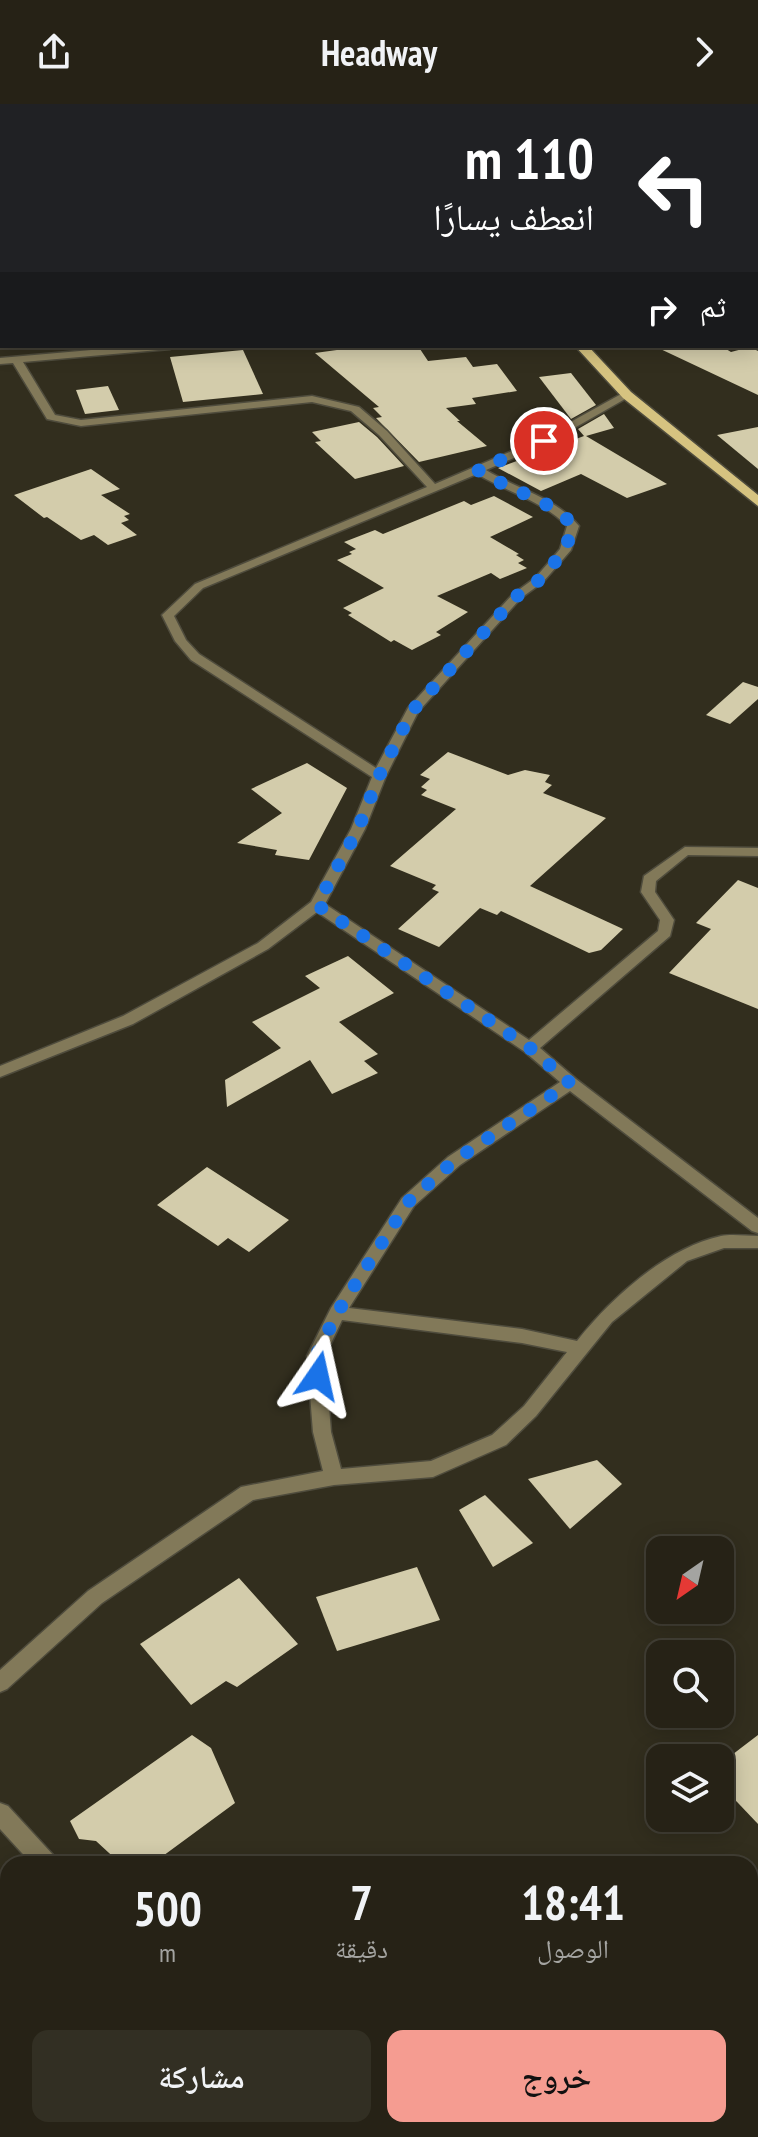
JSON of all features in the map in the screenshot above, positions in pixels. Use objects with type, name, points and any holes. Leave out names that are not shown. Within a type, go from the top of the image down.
[{"type":"main road","points":[[583,348],[627,395],[758,502]]},
{"type":"street","points":[[0,361],[138,348]]},
{"type":"street","points":[[17,361],[51,417],[64,421],[81,423],[312,399],[355,409],[383,433],[432,487]]},
{"type":"street","points":[[379,776],[195,657],[168,615],[199,586],[544,441],[627,395]]},
{"type":"street","points":[[0,1072],[128,1020],[263,946],[317,905],[358,829],[379,776],[412,711],[517,596],[539,580],[565,550],[570,537],[573,526],[565,515],[478,470]]},
{"type":"street","points":[[530,1048],[665,933],[667,920],[648,892],[649,879],[685,851],[758,852]]},
{"type":"street","points":[[317,905],[530,1048],[570,1083],[758,1227]]},
{"type":"street","points":[[334,1477],[322,1432],[316,1356],[337,1313],[408,1202],[454,1161],[570,1083]]},
{"type":"street","points":[[0,1683],[95,1597],[248,1493],[334,1477],[433,1469],[499,1440],[530,1411],[606,1317],[681,1257],[723,1242],[758,1242]]},
{"type":"street","points":[[337,1313],[522,1336],[579,1348]]},
{"type":"street","points":[[0,1813],[40,1856]]},
{"type":"building","points":[[351,348],[419,348],[428,361],[466,357],[473,367],[497,364],[517,391],[472,398],[476,404],[446,408],[487,446],[419,462],[376,418],[382,417],[373,408],[379,407],[315,353]]},
{"type":"building","points":[[658,348],[724,348],[731,352],[752,348],[758,351],[758,395]]},
{"type":"building","points":[[243,350],[263,394],[183,402],[170,357]]},
{"type":"building","points":[[571,373],[596,405],[571,419],[539,377]]},
{"type":"building","points":[[108,386],[119,410],[85,414],[76,390]]},
{"type":"building","points":[[604,414],[614,428],[586,436],[667,484],[627,498],[581,474],[541,491],[498,468],[584,436],[578,429]]},
{"type":"building","points":[[359,422],[404,466],[355,479],[315,442],[321,441],[312,432]]},
{"type":"building","points":[[758,427],[758,469],[717,435]]},
{"type":"building","points":[[91,469],[120,489],[101,495],[130,514],[124,516],[129,520],[121,523],[137,535],[108,545],[94,535],[81,540],[14,495]]},
{"type":"building","points":[[494,496],[533,517],[490,537],[519,554],[516,555],[524,560],[518,563],[527,568],[500,579],[491,573],[437,596],[468,612],[436,632],[441,635],[412,650],[394,640],[391,642],[348,615],[352,613],[343,608],[384,588],[337,560],[356,549],[344,542],[375,530],[383,534],[464,501],[471,505]]},
{"type":"building","points":[[743,682],[758,687],[758,699],[730,724],[706,715]]},
{"type":"building","points":[[448,752],[508,775],[525,770],[550,775],[545,782],[552,785],[543,793],[606,818],[530,886],[623,929],[601,950],[589,953],[501,911],[497,915],[480,908],[439,947],[398,929],[439,892],[432,889],[436,885],[390,866],[456,809],[421,795],[427,790],[421,787],[430,779],[420,775]]},
{"type":"building","points":[[307,763],[347,788],[309,860],[275,855],[277,850],[237,843],[282,813],[251,789]]},
{"type":"building","points":[[738,880],[758,888],[758,1009],[669,973],[711,929],[696,923]]},
{"type":"building","points":[[348,956],[394,993],[339,1022],[378,1054],[364,1061],[378,1073],[332,1094],[310,1060],[227,1107],[225,1080],[281,1048],[252,1022],[320,988],[305,976]]},
{"type":"building","points":[[207,1167],[289,1220],[249,1252],[228,1238],[218,1246],[157,1205]]},
{"type":"building","points":[[597,1460],[622,1484],[570,1529],[528,1479]]},
{"type":"building","points":[[485,1495],[533,1543],[493,1567],[459,1510]]},
{"type":"building","points":[[417,1567],[440,1620],[337,1651],[316,1597]]},
{"type":"building","points":[[239,1578],[298,1644],[237,1687],[226,1681],[191,1705],[140,1644]]},
{"type":"building","points":[[192,1735],[211,1748],[235,1803],[163,1856],[112,1856],[96,1841],[79,1839],[70,1821]]},
{"type":"building","points":[[758,1735],[758,1824],[734,1799],[734,1753]]},
{"type":"route","points":[[318,1376],[316,1356],[337,1313],[408,1202],[454,1161],[570,1083],[530,1048],[317,905],[358,829],[379,776],[412,711],[517,596],[539,580],[565,550],[573,526],[565,515],[478,470],[544,441]]}]
